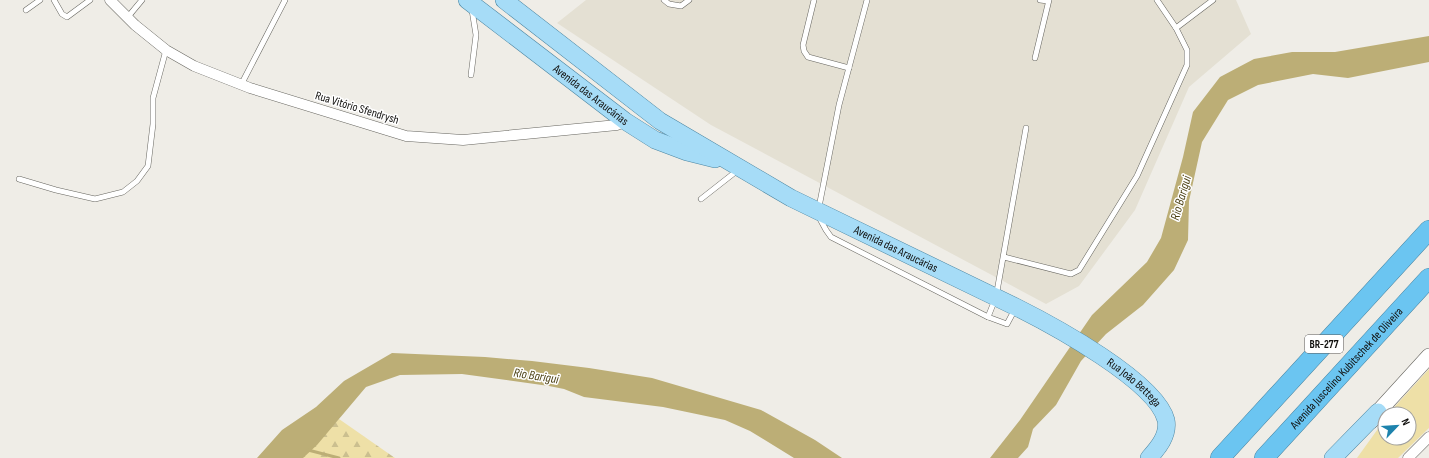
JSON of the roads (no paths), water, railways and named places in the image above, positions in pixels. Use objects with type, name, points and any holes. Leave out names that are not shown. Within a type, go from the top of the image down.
[{"type":"highway","name":"BR-277","points":[[1220,458],[1429,230]]},
{"type":"highway","name":"Avenida Juscelino Kubitschek de Oliveira","points":[[1264,458],[1429,278]]},
{"type":"main road","name":"Avenida das Araucárias","points":[[504,0],[660,121],[791,198],[996,297],[1064,333]]},
{"type":"main road","name":"Avenida das Araucárias","points":[[470,1],[625,122],[655,140],[687,152],[735,165]]},
{"type":"main road","points":[[625,122],[647,120],[660,121]]},
{"type":"main road","name":"Rua João Bettega","points":[[1064,333],[1095,351],[1137,384],[1150,395],[1162,412],[1166,421],[1164,439],[1149,458]]},
{"type":"main road","points":[[1383,406],[1429,356]]},
{"type":"main road","points":[[1333,458],[1377,413]]},
{"type":"main road","points":[[1344,458],[1377,413]]},
{"type":"street","name":"Rua Vitório Sfendrysh","points":[[110,0],[128,18],[166,50],[194,66],[241,85],[406,136],[463,140],[543,131],[617,125],[625,122]]},
{"type":"street","points":[[1408,458],[1429,437]]},
{"type":"lane","points":[[26,10],[40,0]]},
{"type":"lane","points":[[54,0],[62,14],[67,17],[90,0]]},
{"type":"lane","points":[[128,18],[142,0]]},
{"type":"lane","points":[[241,85],[285,0]]},
{"type":"lane","points":[[664,0],[669,4],[682,6],[690,0]]},
{"type":"lane","points":[[814,0],[803,45],[804,51],[808,57],[849,68]]},
{"type":"lane","points":[[867,0],[840,105],[818,212],[821,223],[831,237],[988,317],[1007,324],[1016,307]]},
{"type":"lane","points":[[1035,58],[1049,1],[1040,0]]},
{"type":"lane","points":[[1004,257],[1071,274],[1079,270],[1137,176],[1187,65],[1187,50],[1176,28],[1157,0]]},
{"type":"lane","points":[[1176,28],[1213,0]]},
{"type":"lane","points":[[470,1],[476,35],[471,74]]},
{"type":"lane","points":[[19,179],[56,190],[95,199],[123,192],[137,181],[148,166],[153,124],[153,98],[166,50]]},
{"type":"lane","points":[[988,317],[996,297],[1026,128]]},
{"type":"lane","points":[[701,198],[735,165]]},
{"type":"water","name":"Rio Barigui","points":[[1429,36],[1429,62],[1348,78],[1313,74],[1258,85],[1228,100],[1202,142],[1189,201],[1188,240],[1174,270],[1143,305],[1106,334],[1081,361],[1056,405],[1033,429],[1028,447],[1018,458],[990,458],[1020,420],[1092,315],[1147,262],[1161,238],[1183,157],[1193,112],[1220,77],[1254,59],[1292,52],[1335,52]]},
{"type":"water","name":"Rio Barigui","points":[[392,353],[485,357],[532,361],[652,378],[761,410],[815,440],[842,458],[794,458],[750,431],[725,420],[663,407],[584,397],[564,389],[549,386],[462,374],[400,375],[366,387],[317,445],[303,458],[257,458],[282,430],[316,407],[344,381]]},
{"type":"waterway","points":[[308,450],[339,458]]}]
